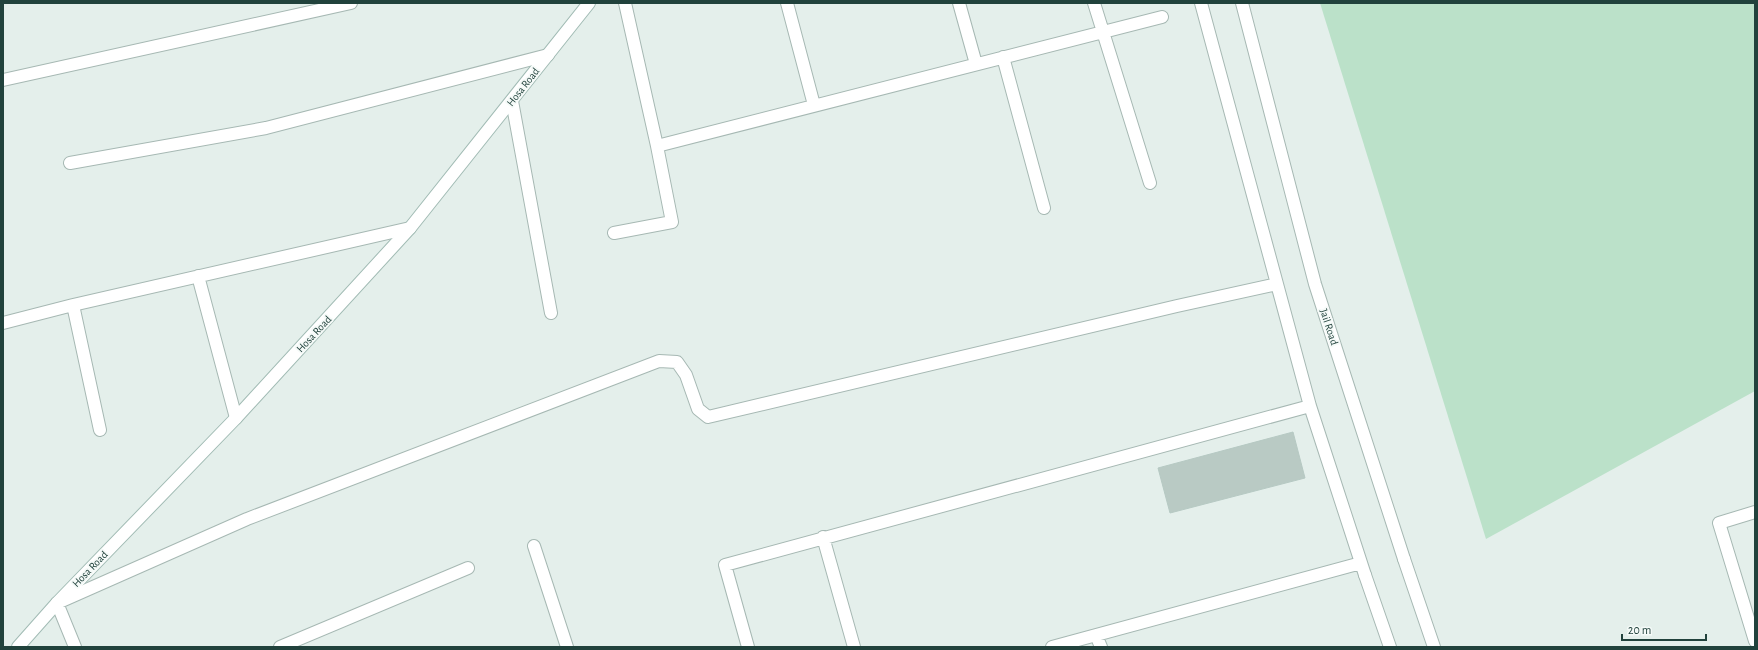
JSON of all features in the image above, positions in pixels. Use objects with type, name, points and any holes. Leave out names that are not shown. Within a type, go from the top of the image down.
[{"type":"street","points":[[3,80],[351,3]]},
{"type":"street","name":"Hosa Road","points":[[18,647],[56,603],[236,418],[410,228],[588,3]]},
{"type":"street","points":[[614,233],[672,222],[657,146],[625,3]]},
{"type":"street","points":[[787,3],[814,105]]},
{"type":"street","points":[[958,3],[976,64]]},
{"type":"street","points":[[1094,3],[1150,183]]},
{"type":"street","points":[[1201,3],[1310,406],[1360,563],[1390,647]]},
{"type":"street","name":"Jail Road","points":[[1242,3],[1315,284],[1404,560],[1434,647]]},
{"type":"street","points":[[657,146],[1162,17]]},
{"type":"street","points":[[70,163],[266,128],[548,55]]},
{"type":"street","points":[[1003,57],[1044,208]]},
{"type":"street","points":[[512,101],[551,313]]},
{"type":"street","points":[[3,323],[73,305],[410,228]]},
{"type":"street","points":[[198,276],[236,418]]},
{"type":"street","points":[[75,647],[56,603],[247,519],[659,361],[677,362],[686,375],[698,409],[708,417],[1177,306],[1277,284]]},
{"type":"street","points":[[73,305],[100,430]]},
{"type":"street","points":[[748,647],[726,565],[823,537],[1310,406]]},
{"type":"street","points":[[1755,512],[1719,523],[1755,641]]},
{"type":"street","points":[[823,537],[854,647]]},
{"type":"street","points":[[534,546],[567,647]]},
{"type":"street","points":[[1052,647],[1360,563]]},
{"type":"street","points":[[280,647],[468,568]]},
{"type":"street","points":[[1096,635],[1101,647]]},
{"type":"green space","points":[[1320,3],[1755,3],[1755,391],[1486,539]]},
{"type":"building","points":[[1293,432],[1305,478],[1170,513],[1158,468]]}]
